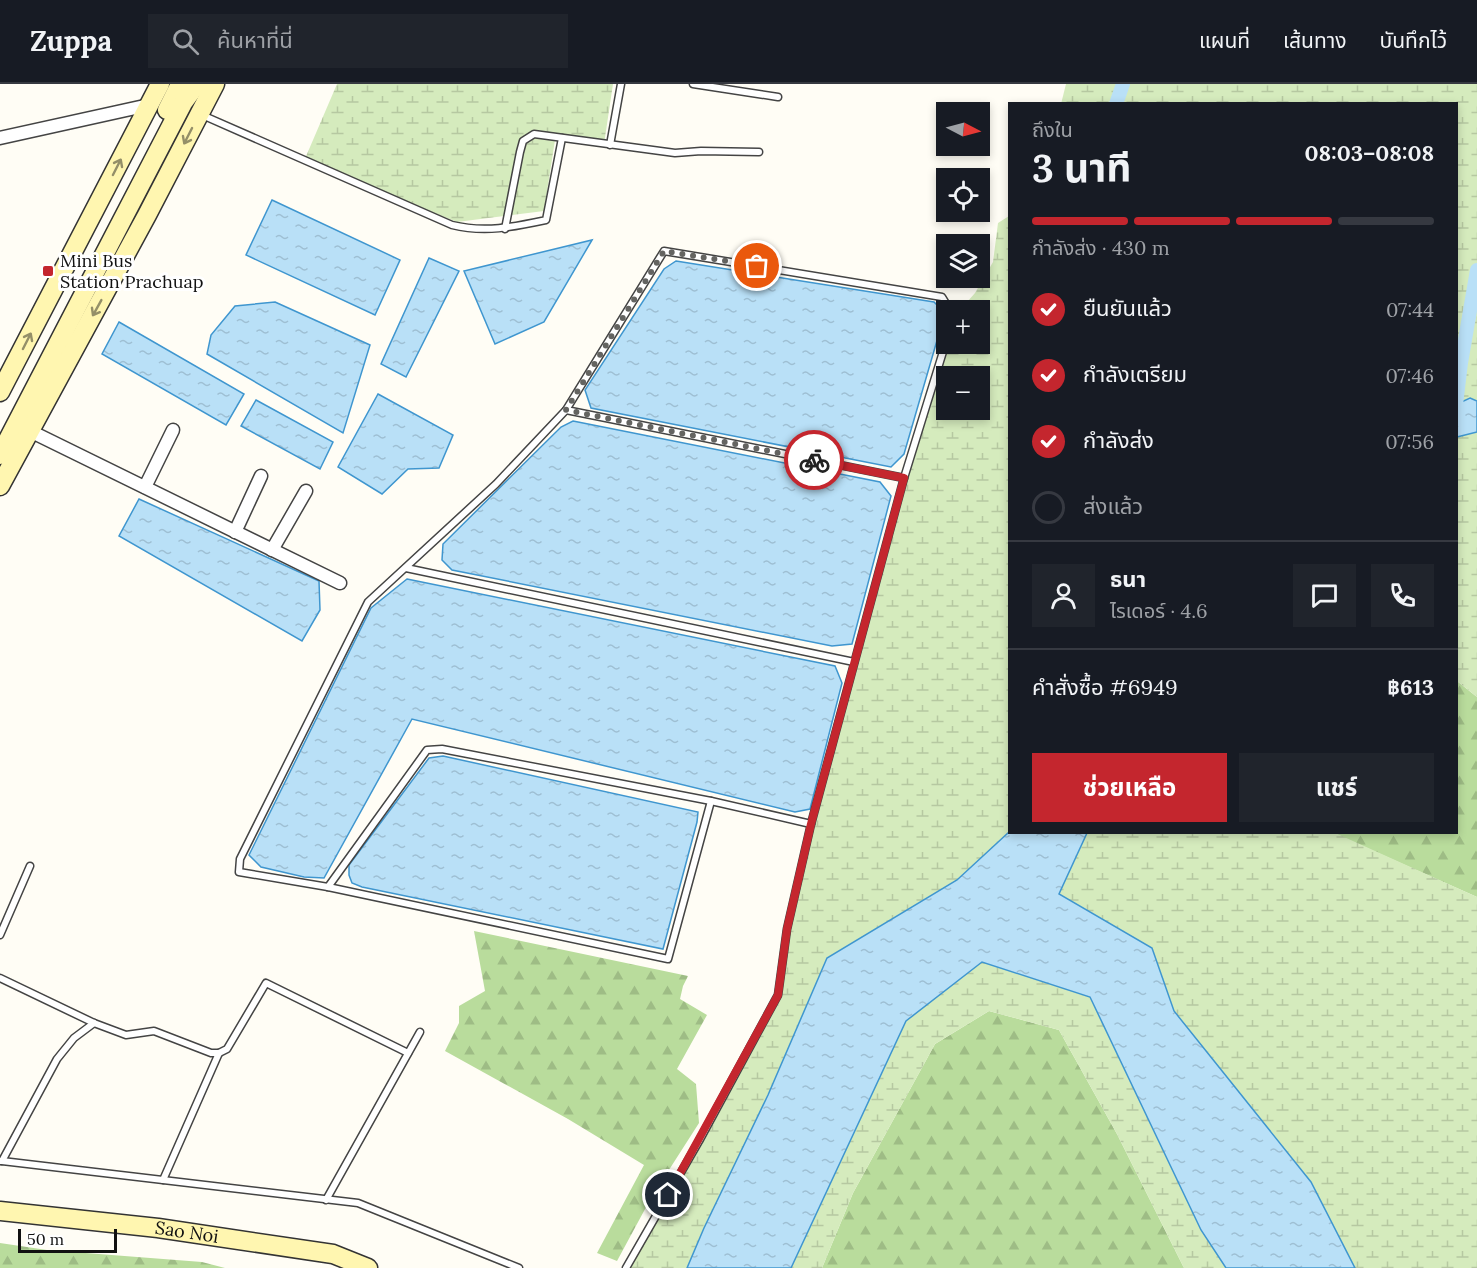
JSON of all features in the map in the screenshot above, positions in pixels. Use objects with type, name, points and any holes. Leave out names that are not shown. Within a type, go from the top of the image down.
[{"type":"main road","points":[[0,393],[160,84]]},
{"type":"main road","points":[[0,486],[215,84]]},
{"type":"main road","points":[[0,431],[191,85]]},
{"type":"main road","points":[[0,455],[191,85]]},
{"type":"main road","name":"Sao Noi","points":[[0,1211],[158,1228],[322,1252],[368,1268]]},
{"type":"street","points":[[0,138],[149,105]]},
{"type":"street","points":[[145,487],[173,430]]},
{"type":"street","points":[[30,431],[340,583]]},
{"type":"street","points":[[235,532],[261,476]]},
{"type":"street","points":[[272,550],[306,490]]},
{"type":"lane","points":[[610,145],[621,84]]},
{"type":"lane","points":[[693,84],[778,97]]},
{"type":"lane","points":[[199,114],[452,225],[481,230],[505,229],[546,220],[562,138]]},
{"type":"lane","points":[[505,229],[523,141],[534,134],[675,153],[759,152]]},
{"type":"lane","points":[[711,801],[668,958],[328,887],[239,872],[240,859],[368,602],[496,484],[566,410],[664,251],[942,297],[944,300]]},
{"type":"lane","points":[[626,1268],[699,1141],[778,995],[787,929],[811,824],[904,478],[942,354]]},
{"type":"lane","points":[[566,410],[904,478]]},
{"type":"lane","points":[[406,568],[854,662]]},
{"type":"lane","points":[[328,887],[427,750],[442,749],[711,801],[811,824]]},
{"type":"lane","points":[[0,935],[30,866]]},
{"type":"lane","points":[[0,978],[94,1023],[126,1035],[154,1031],[211,1053],[219,1053],[227,1048],[266,983],[408,1053]]},
{"type":"lane","points":[[94,1023],[74,1038],[57,1059],[1,1161],[358,1203],[519,1268]]},
{"type":"lane","points":[[326,1200],[420,1032]]},
{"type":"lane","points":[[163,1180],[219,1053]]},
{"type":"green space","points":[[337,84],[613,84],[604,144],[555,140],[544,211],[457,222],[304,161]]},
{"type":"green space","points":[[1066,84],[1477,84],[1477,401],[1470,398],[1458,404],[1458,102],[1062,102]]},
{"type":"green space","points":[[1008,217],[1008,833],[957,880],[827,958],[768,1095],[687,1268],[626,1268],[778,995],[787,929],[811,824],[904,478],[936,376],[936,420],[990,420],[990,366],[939,366],[943,354],[990,354],[990,300],[969,300],[978,288],[990,288],[990,267],[993,262],[998,223]]},
{"type":"green space","points":[[1477,432],[1477,697],[1458,682],[1458,437]]},
{"type":"green space","points":[[1458,682],[1477,697],[1477,897],[1335,834],[1458,834]]},
{"type":"green space","points":[[1087,834],[1337,834],[1477,897],[1477,1268],[1355,1268],[1311,1182],[1174,1011],[1152,948],[1059,894]]},
{"type":"green space","points":[[474,931],[688,976],[680,999],[707,1015],[677,1069],[696,1084],[699,1123],[651,1198],[617,1261],[597,1253],[644,1165],[568,1119],[445,1051],[459,1023],[459,1006],[485,991]]},
{"type":"green space","points":[[982,962],[1090,997],[1201,1230],[1226,1268],[1184,1268],[1117,1134],[1059,1030],[989,1011],[935,1044],[853,1193],[822,1268],[791,1268],[906,1020]]},
{"type":"green space","points":[[989,1011],[1059,1030],[1117,1134],[1184,1268],[822,1268],[853,1193],[935,1044]]},
{"type":"green space","points":[[0,1243],[47,1250],[202,1262],[225,1268],[0,1268]]},
{"type":"water","points":[[272,200],[400,260],[375,315],[246,255]]},
{"type":"water","points":[[592,240],[544,322],[495,344],[464,271]]},
{"type":"water","points":[[429,258],[459,271],[406,377],[381,364]]},
{"type":"water","points":[[676,261],[934,302],[936,304],[936,344],[904,454],[891,467],[591,408],[585,390],[664,269]]},
{"type":"water","points":[[275,302],[370,345],[343,433],[207,354],[211,335],[235,306]]},
{"type":"water","points":[[119,322],[244,394],[226,425],[102,354]]},
{"type":"water","points":[[378,394],[453,435],[439,468],[408,469],[382,494],[338,467]]},
{"type":"water","points":[[1470,398],[1477,401],[1477,432],[1458,437],[1458,404]]},
{"type":"water","points":[[256,400],[333,442],[320,469],[241,426]]},
{"type":"water","points":[[573,421],[880,482],[891,496],[852,644],[832,646],[452,570],[442,560],[443,544],[561,427]]},
{"type":"water","points":[[139,499],[319,581],[320,610],[302,641],[119,536]]},
{"type":"water","points":[[407,579],[835,666],[842,683],[810,809],[795,812],[412,719],[324,878],[304,877],[261,867],[249,855],[371,608]]},
{"type":"water","points":[[443,756],[698,812],[663,949],[362,887],[352,883],[349,865],[429,758]]},
{"type":"water","points":[[1008,833],[1087,834],[1059,894],[1152,948],[1174,1011],[1311,1182],[1355,1268],[1226,1268],[1201,1230],[1090,997],[982,962],[906,1021],[791,1268],[687,1268],[768,1095],[827,958],[957,880]]},
{"type":"waterway","points":[[1117,102],[1123,84]]},
{"type":"waterway","points":[[1458,388],[1477,270]]},
{"type":"way so far","points":[[757,266],[664,251],[566,410],[814,460]]},
{"type":"place","name":"Mini Bus Station Prachuap","points":[[48,271]]},
{"type":"route","points":[[668,1195],[778,995],[787,929],[811,824],[904,478],[814,460]]}]
